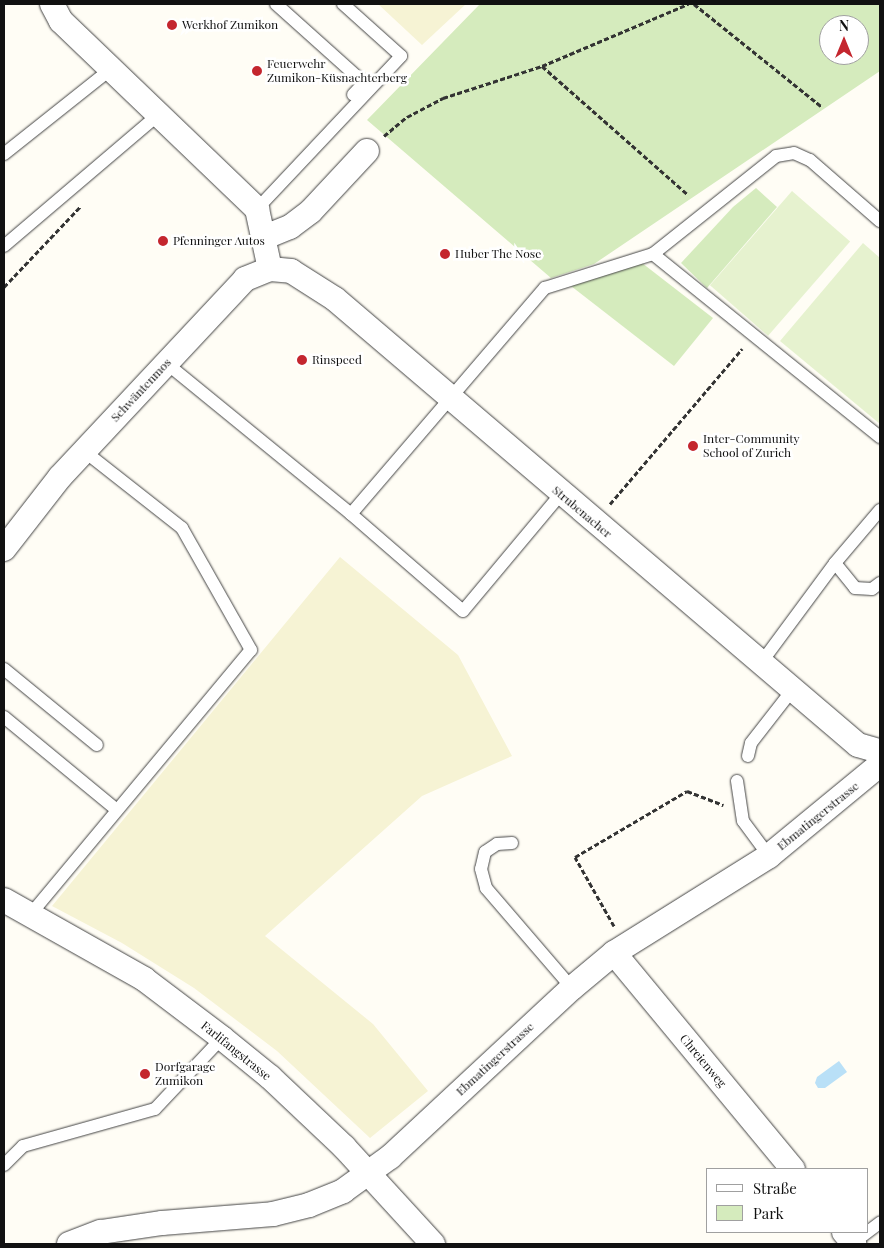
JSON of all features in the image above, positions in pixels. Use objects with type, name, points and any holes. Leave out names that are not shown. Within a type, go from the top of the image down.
[{"type":"street","points":[[52,4],[61,21],[160,113],[254,206],[265,237],[270,269]]},
{"type":"street","points":[[265,237],[290,227],[311,211],[367,151]]},
{"type":"street","name":"Schwäntenmos","points":[[4,549],[84,451],[245,279],[270,269]]},
{"type":"street","name":"Strubenacher","points":[[270,269],[291,271],[335,300],[560,495],[793,688],[858,745],[879,759]]},
{"type":"street","name":"Ebmatingerstrasse","points":[[69,1244],[101,1232],[144,1225],[273,1214],[309,1205],[335,1194],[368,1174],[390,1157],[572,988],[620,950],[769,856],[879,759]]},
{"type":"street","name":"Farlifangstrasse","points":[[4,900],[144,979],[222,1038],[270,1077],[368,1174],[433,1244]]},
{"type":"street","name":"Chreienweg","points":[[620,950],[791,1168]]},
{"type":"lane","points":[[254,206],[364,83],[276,4]]},
{"type":"lane","points":[[254,206],[401,56],[343,4]]},
{"type":"lane","points":[[4,154],[111,69]]},
{"type":"lane","points":[[4,246],[160,113]]},
{"type":"lane","points":[[351,514],[545,288],[653,254],[776,156],[794,153],[810,160],[880,221]]},
{"type":"lane","points":[[653,254],[880,438]]},
{"type":"lane","points":[[166,363],[351,514],[463,611],[560,495]]},
{"type":"lane","points":[[30,915],[251,650],[182,528],[84,451]]},
{"type":"lane","points":[[761,663],[835,563],[880,510]]},
{"type":"lane","points":[[835,563],[855,588],[872,589],[880,583]]},
{"type":"lane","points":[[4,669],[97,745]]},
{"type":"lane","points":[[748,756],[751,743],[793,688]]},
{"type":"lane","points":[[4,717],[117,810]]},
{"type":"lane","points":[[737,781],[743,821],[769,856]]},
{"type":"lane","points":[[512,843],[498,844],[485,852],[481,869],[486,888],[572,988]]},
{"type":"lane","points":[[4,1165],[23,1146],[154,1109],[222,1038]]},
{"type":"lane","points":[[869,1229],[880,1223]]},
{"type":"lane","points":[[850,1240],[862,1233]]},
{"type":"path","points":[[367,151],[407,117],[443,98],[542,66],[688,4]]},
{"type":"path","points":[[694,4],[822,107]]},
{"type":"path","points":[[542,66],[687,194]]},
{"type":"path","points":[[606,508],[754,335]]},
{"type":"path","points":[[620,950],[575,857],[687,791],[742,813]]},
{"type":"shaded area","points":[[378,4],[466,4],[422,45]]},
{"type":"shaded area","points":[[340,557],[458,655],[512,756],[422,796],[265,936],[373,1024],[428,1091],[370,1138],[277,1051],[194,988],[122,943],[52,906]]},
{"type":"green space","points":[[480,4],[880,4],[880,71],[594,264],[551,278],[367,120]]},
{"type":"green space","points":[[756,188],[777,207],[707,288],[681,263],[733,207]]},
{"type":"green space","points":[[792,191],[850,242],[768,336],[710,285]]},
{"type":"green space","points":[[863,243],[880,258],[880,424],[780,341]]},
{"type":"green space","points":[[642,263],[713,318],[674,366],[571,286]]},
{"type":"water","points":[[839,1061],[847,1072],[825,1088],[818,1088],[815,1083],[817,1077]]},
{"type":"place","name":"Werkhof Zumikon","points":[[172,25]]},
{"type":"place","name":"Feuerwehr Zumikon-Küsnachterberg","points":[[257,71]]},
{"type":"place","name":"Pfenninger Autos","points":[[163,241]]},
{"type":"place","name":"Huber The Nose","points":[[445,254]]},
{"type":"place","name":"Rinspeed","points":[[302,360]]},
{"type":"place","name":"Inter-Community School of Zurich","points":[[693,446]]},
{"type":"place","name":"Dorfgarage Zumikon","points":[[145,1074]]}]
